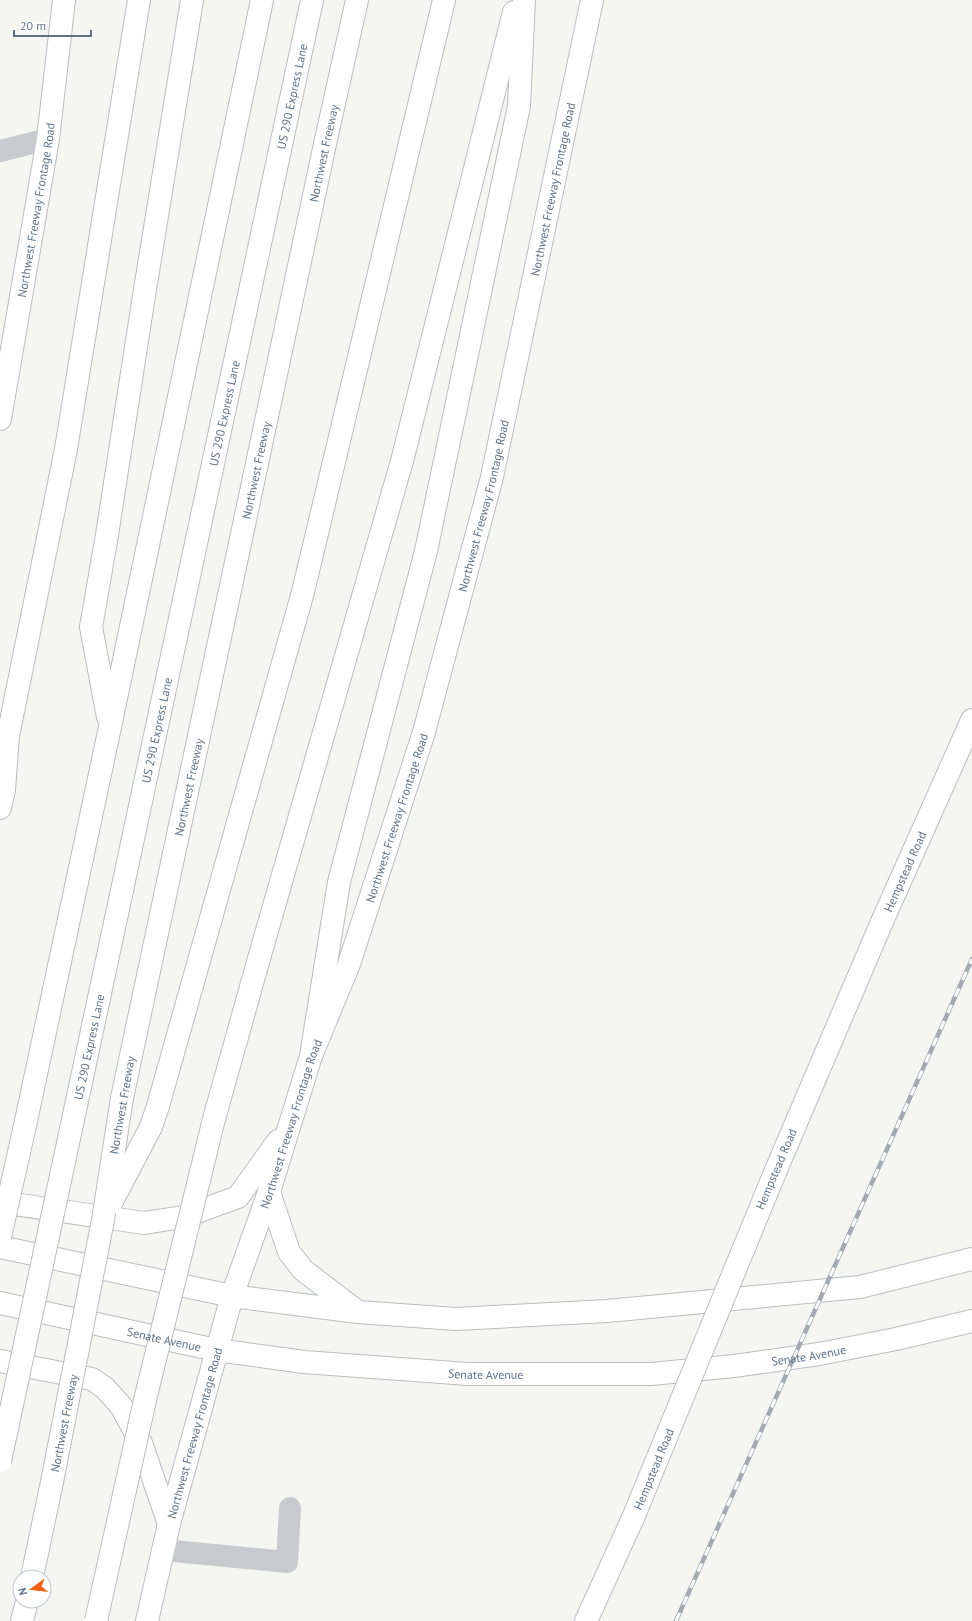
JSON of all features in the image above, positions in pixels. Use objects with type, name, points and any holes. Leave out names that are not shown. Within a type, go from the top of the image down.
[{"type":"main road","name":"Northwest Freeway Frontage Road","points":[[0,419],[48,139],[64,0]]},
{"type":"main road","points":[[0,808],[4,790],[4,745],[66,449],[139,0]]},
{"type":"main road","points":[[110,727],[91,627],[192,0]]},
{"type":"main road","points":[[0,1237],[36,1078],[262,0]]},
{"type":"main road","name":"US 290 Express Lane","points":[[0,1461],[312,0]]},
{"type":"main road","name":"Northwest Freeway","points":[[34,1569],[103,1220],[122,1098],[323,152],[357,0]]},
{"type":"main road","points":[[103,1220],[151,1127],[158,1106],[304,592],[444,0]]},
{"type":"main road","points":[[96,1621],[149,1385],[214,1120],[402,461],[517,0]]},
{"type":"main road","points":[[311,1056],[339,882],[426,551],[519,106],[524,0]]},
{"type":"main road","name":"Northwest Freeway Frontage Road","points":[[147,1621],[169,1524],[232,1296],[269,1192],[311,1056],[350,964],[426,724],[492,477],[592,0]]},
{"type":"main road","name":"Hempstead Road","points":[[586,1621],[633,1518],[776,1170],[881,924],[972,720]]},
{"type":"main road","points":[[0,1202],[144,1224],[183,1217],[238,1197],[290,1125]]},
{"type":"main road","points":[[269,1192],[289,1252],[303,1270],[358,1312]]},
{"type":"main road","points":[[0,1247],[232,1296],[358,1312],[456,1318],[607,1311],[860,1287],[972,1259]]},
{"type":"main road","name":"Senate Avenue","points":[[0,1303],[216,1350],[304,1362],[468,1374],[651,1374],[734,1366],[819,1354],[896,1339],[972,1321]]},
{"type":"main road","points":[[0,1361],[92,1379],[105,1388],[121,1406],[141,1443],[169,1524]]},
{"type":"main road","points":[[22,1621],[25,1609]]},
{"type":"street","points":[[0,151],[48,139]]},
{"type":"street","points":[[163,1550],[230,1558],[287,1562],[290,1508]]},
{"type":"railway","points":[[676,1621],[972,959]]}]
